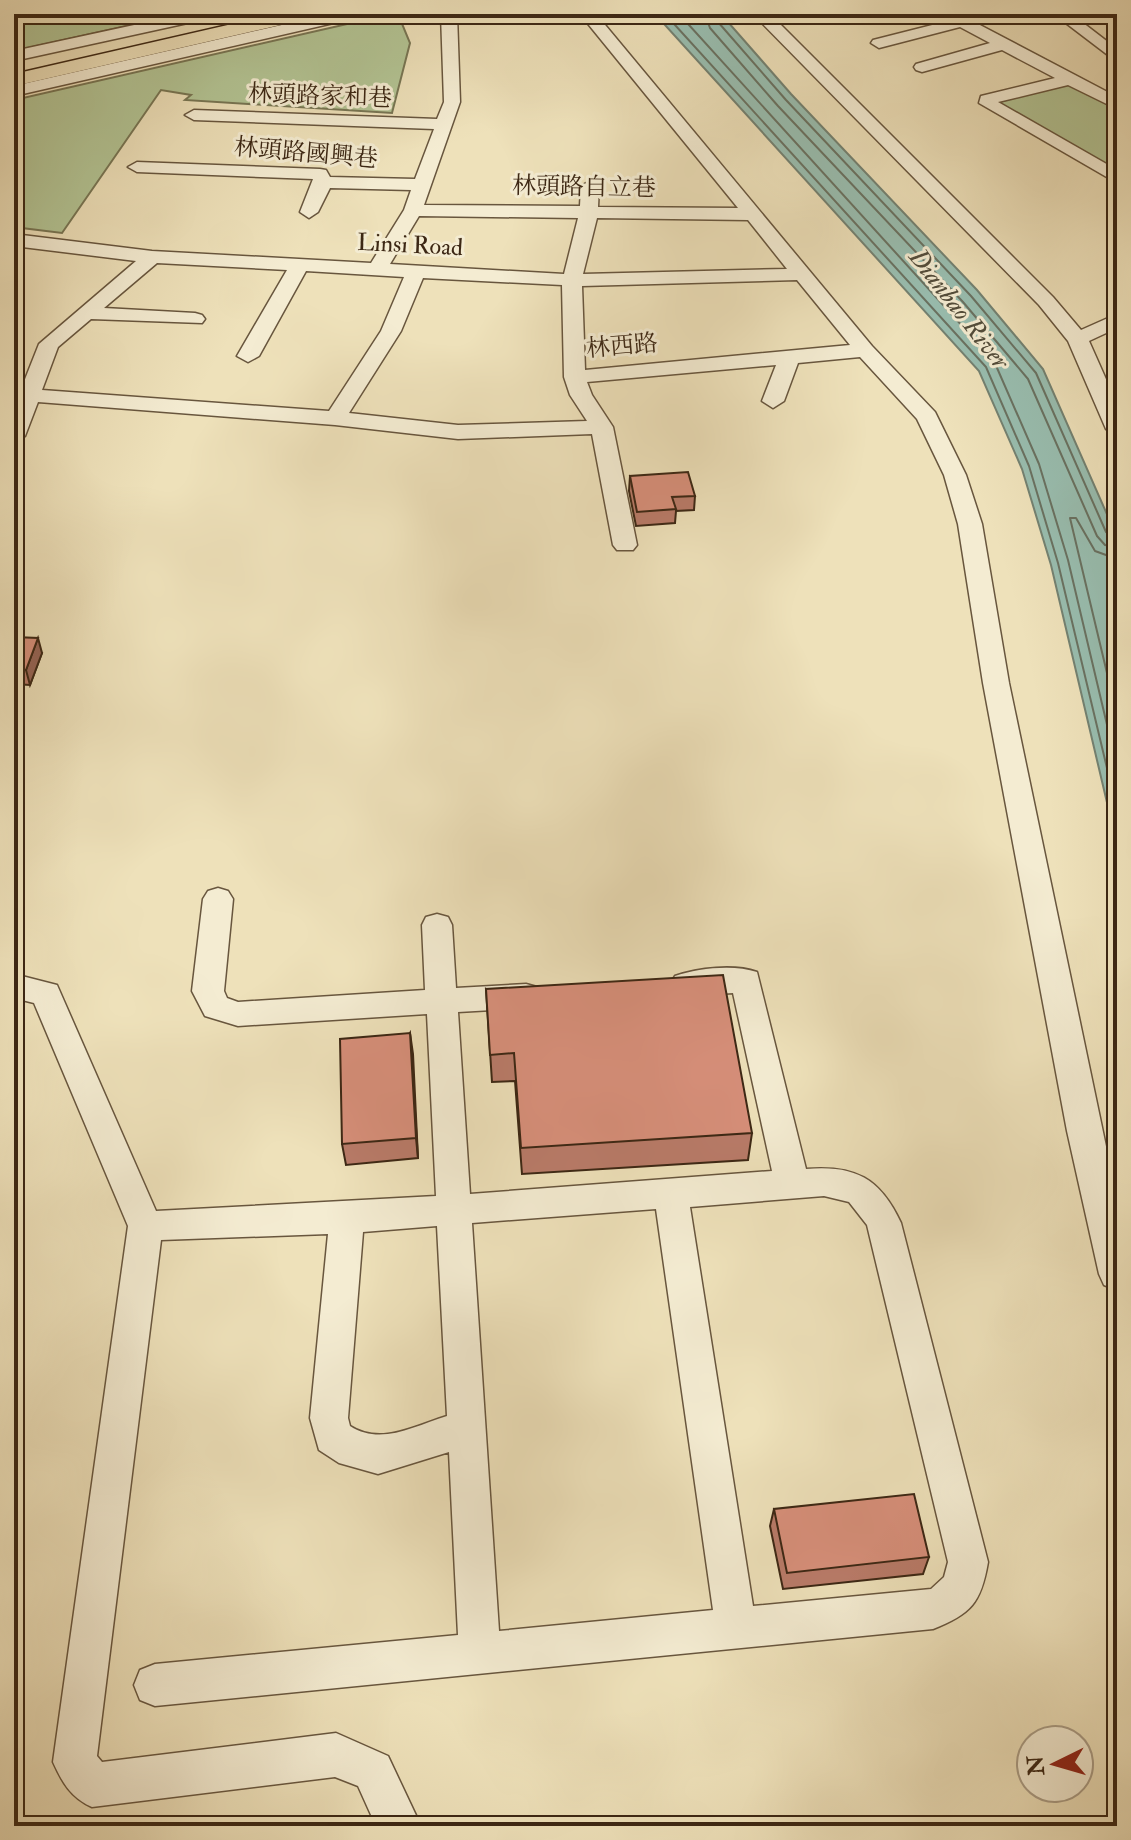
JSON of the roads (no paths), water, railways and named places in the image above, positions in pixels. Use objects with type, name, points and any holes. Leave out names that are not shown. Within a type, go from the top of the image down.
[{"type":"main road","points":[[14,66],[249,14]]},
{"type":"main road","points":[[14,80],[302,14]]},
{"type":"street","points":[[14,56],[206,14]]},
{"type":"street","points":[[14,91],[351,14]]},
{"type":"street","points":[[377,270],[413,210],[452,102],[449,14]]},
{"type":"street","points":[[588,14],[865,350],[927,417],[955,475],[970,524],[996,683],[1084,1131],[1117,1274]]},
{"type":"street","points":[[761,14],[1046,301],[1078,339],[1117,429]]},
{"type":"street","points":[[1064,14],[1117,16]]},
{"type":"street","points":[[1064,14],[1117,57]]},
{"type":"street","points":[[879,43],[955,18],[1117,104]]},
{"type":"street","points":[[922,67],[1004,44]]},
{"type":"street","points":[[1070,79],[987,100],[987,103],[1117,178]]},
{"type":"street","name":"林頭路家和巷","points":[[194,115],[445,124]]},
{"type":"street","name":"林頭路國興巷","points":[[137,167],[320,174],[323,182],[424,185]]},
{"type":"street","points":[[309,212],[323,182]]},
{"type":"street","name":"林西路","points":[[590,186],[589,211],[572,280],[575,377],[865,350]]},
{"type":"street","name":"林頭路自立巷","points":[[413,210],[755,214]]},
{"type":"street","name":"Linsi Road","points":[[14,240],[152,257],[572,280],[804,274]]},
{"type":"street","points":[[14,436],[49,344],[152,257]]},
{"type":"street","points":[[248,356],[300,265]]},
{"type":"street","points":[[335,418],[391,331],[416,272]]},
{"type":"street","points":[[88,313],[195,319]]},
{"type":"street","points":[[1078,339],[1117,320]]},
{"type":"street","points":[[773,401],[789,357]]},
{"type":"street","points":[[575,377],[581,395],[602,427],[625,545]]},
{"type":"street","points":[[29,395],[335,418],[458,432],[602,427]]},
{"type":"street","points":[[218,899],[208,991],[216,1007],[238,1014],[548,994]]},
{"type":"street","points":[[437,925],[480,1654]]},
{"type":"street","points":[[655,987],[746,980],[792,1184]]},
{"type":"street","points":[[14,986],[46,994],[145,1226],[75,1762],[92,1785],[336,1755],[373,1771],[399,1826]]},
{"type":"street","points":[[145,1226],[347,1218],[824,1182],[850,1185],[872,1199],[884,1223],[968,1562],[963,1586],[952,1602],[933,1609],[155,1685]]},
{"type":"street","points":[[671,1193],[736,1629]]},
{"type":"street","points":[[347,1218],[329,1418],[333,1437],[353,1450],[378,1456],[467,1428]]},
{"type":"water","name":"Dianbao River","points":[[655,14],[721,14],[791,94],[977,290],[1043,369],[1117,537],[1117,845],[1051,565],[1022,469],[979,371]]}]
